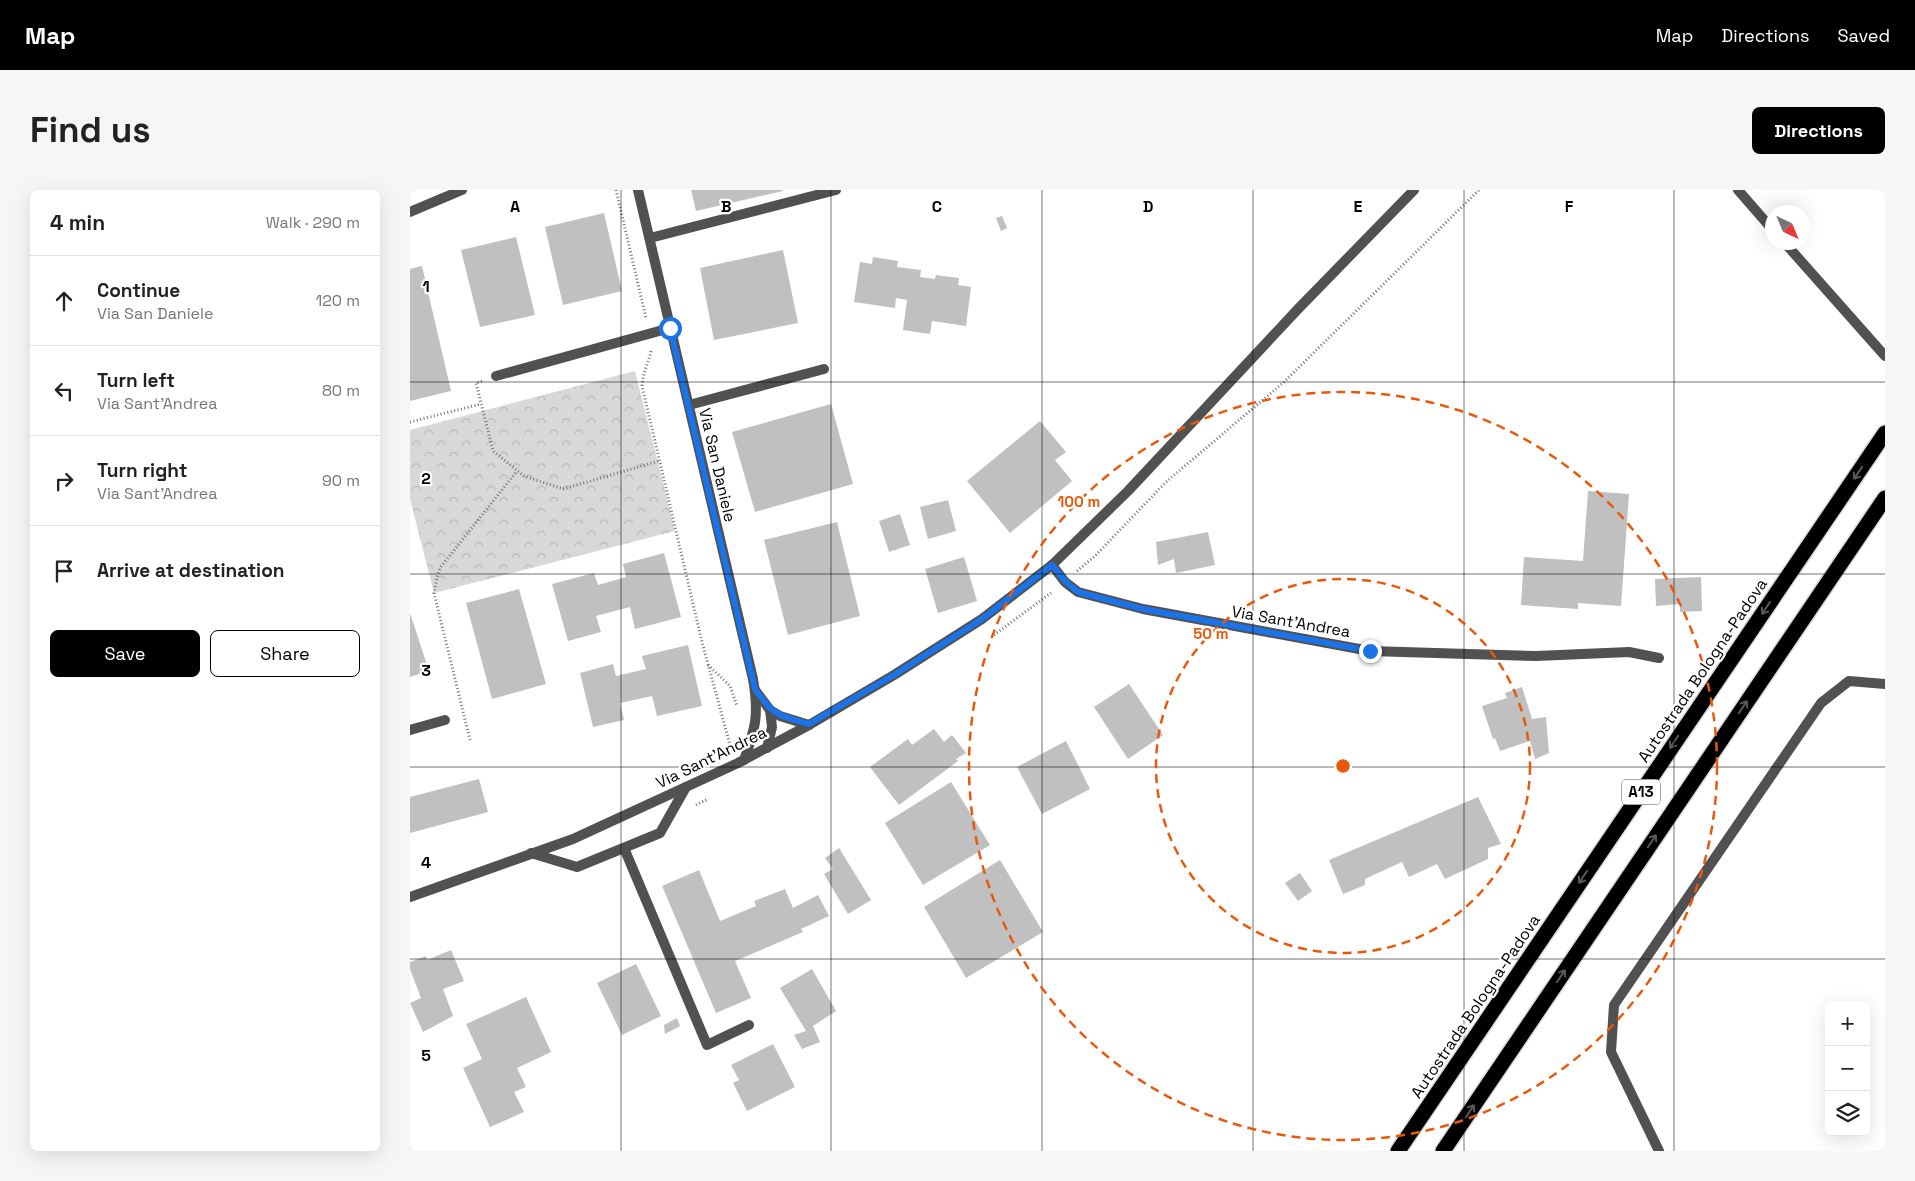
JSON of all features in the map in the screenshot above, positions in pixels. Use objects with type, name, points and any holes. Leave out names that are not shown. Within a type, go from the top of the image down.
[{"type":"highway","name":"Autostrada Bologna-Padova","points":[[1398,1151],[1885,433]]},
{"type":"highway","name":"A13","points":[[1443,1151],[1885,498]]},
{"type":"street","points":[[410,212],[462,190]]},
{"type":"street","name":"Via San Daniele","points":[[638,190],[755,689],[757,719],[744,760]]},
{"type":"street","points":[[650,238],[836,190]]},
{"type":"street","name":"Via Sant'Andrea","points":[[410,897],[573,838],[744,760],[894,675],[982,619],[1052,565],[1128,491],[1298,309],[1414,190]]},
{"type":"street","points":[[1738,190],[1765,221]]},
{"type":"street","points":[[1791,250],[1885,356]]},
{"type":"street","points":[[496,376],[670,328]]},
{"type":"street","points":[[689,405],[824,369]]},
{"type":"street","name":"Via Sant'Andrea","points":[[1052,565],[1066,582],[1078,592],[1143,609],[1370,651],[1536,656],[1629,652],[1659,658]]},
{"type":"street","points":[[1659,1151],[1611,1052],[1614,1005],[1821,704],[1849,681],[1885,684]]},
{"type":"street","name":"Via San Daniele","points":[[755,689],[770,710]]},
{"type":"street","points":[[770,710],[780,716],[809,724]]},
{"type":"street","points":[[766,748],[772,727],[770,710]]},
{"type":"street","points":[[410,730],[444,720]]},
{"type":"street","points":[[532,854],[577,867],[660,833],[686,787]]},
{"type":"street","points":[[624,848],[707,1045],[749,1025]]},
{"type":"path","points":[[616,190],[652,349],[643,372],[642,386],[708,664],[730,745]]},
{"type":"path","points":[[496,376],[476,383],[493,451],[524,476],[564,489],[659,462]]},
{"type":"path","points":[[410,422],[481,404]]},
{"type":"path","points":[[470,740],[434,594],[436,577],[440,568],[517,471]]},
{"type":"path","points":[[708,664],[730,686],[738,711]]},
{"type":"path","points":[[723,750],[735,739]]},
{"type":"green space","points":[[635,371],[675,531],[434,593],[410,499],[410,430]]},
{"type":"building","points":[[691,190],[783,190],[783,191],[696,211]]},
{"type":"building","points":[[604,213],[622,291],[563,305],[545,227]]},
{"type":"building","points":[[1002,216],[1007,228],[1001,231],[996,218]]},
{"type":"building","points":[[516,237],[535,315],[480,327],[461,250]]},
{"type":"building","points":[[783,250],[798,323],[714,340],[700,268]]},
{"type":"building","points":[[873,257],[898,261],[897,267],[921,270],[920,277],[935,279],[936,275],[959,278],[958,285],[971,287],[966,326],[932,321],[930,334],[903,330],[907,300],[896,298],[895,308],[854,302],[860,262],[872,264]]},
{"type":"building","points":[[422,266],[451,391],[410,401],[410,269]]},
{"type":"building","points":[[831,404],[853,484],[755,512],[732,432]]},
{"type":"building","points":[[1040,421],[1066,452],[1055,460],[1072,481],[1010,533],[967,481]]},
{"type":"building","points":[[1588,491],[1629,494],[1621,606],[1578,603],[1578,609],[1521,605],[1524,557],[1583,561]]},
{"type":"building","points":[[948,500],[956,531],[928,539],[920,507]]},
{"type":"building","points":[[900,514],[910,545],[889,552],[879,521]]},
{"type":"building","points":[[837,522],[860,616],[788,635],[764,540]]},
{"type":"building","points":[[1208,532],[1215,565],[1176,573],[1174,559],[1158,565],[1156,542]]},
{"type":"building","points":[[664,553],[681,617],[635,629],[630,607],[596,616],[601,632],[568,641],[552,584],[594,573],[598,585],[626,577],[623,564]]},
{"type":"building","points":[[964,557],[977,601],[938,613],[925,569]]},
{"type":"building","points":[[1701,577],[1702,611],[1680,612],[1680,604],[1656,606],[1655,579]]},
{"type":"building","points":[[519,589],[546,684],[492,699],[466,603]]},
{"type":"building","points":[[410,613],[429,671],[410,677]]},
{"type":"building","points":[[688,645],[702,706],[657,716],[652,696],[620,703],[624,720],[593,727],[580,673],[613,664],[616,676],[646,669],[642,656]]},
{"type":"building","points":[[1129,684],[1163,735],[1128,759],[1094,707]]},
{"type":"building","points":[[1522,687],[1532,719],[1546,717],[1549,753],[1535,759],[1530,741],[1500,751],[1495,738],[1493,739],[1482,706],[1507,698],[1505,693]]},
{"type":"building","points":[[934,729],[944,742],[952,735],[966,753],[899,805],[870,767],[908,739],[912,745]]},
{"type":"building","points":[[1066,741],[1090,789],[1042,814],[1017,767]]},
{"type":"building","points":[[479,779],[488,812],[410,833],[410,797]]},
{"type":"building","points":[[951,782],[990,845],[923,885],[885,823]]},
{"type":"building","points":[[1478,797],[1501,844],[1488,848],[1488,859],[1445,879],[1437,864],[1409,877],[1402,862],[1365,879],[1365,885],[1343,894],[1329,860]]},
{"type":"building","points":[[839,848],[871,900],[848,914],[824,874],[833,869],[825,858]]},
{"type":"building","points":[[1000,860],[1043,932],[966,978],[924,907]]},
{"type":"building","points":[[699,870],[720,921],[756,906],[754,901],[785,889],[793,908],[818,895],[829,916],[801,929],[803,932],[735,961],[751,998],[716,1013],[662,886]]},
{"type":"building","points":[[1300,873],[1312,891],[1298,901],[1285,883]]},
{"type":"building","points":[[451,950],[464,981],[443,989],[453,1016],[423,1032],[410,1003],[421,998],[410,969],[410,962],[426,956],[427,960]]},
{"type":"building","points":[[636,964],[661,1016],[622,1035],[597,983]]},
{"type":"building","points":[[812,969],[836,1011],[813,1026],[820,1042],[802,1049],[794,1035],[806,1031],[780,988]]},
{"type":"building","points":[[526,997],[551,1052],[517,1068],[526,1087],[514,1092],[524,1112],[490,1127],[463,1068],[482,1059],[466,1024]]},
{"type":"building","points":[[677,1018],[680,1026],[665,1034],[664,1025]]},
{"type":"building","points":[[773,1044],[795,1087],[747,1111],[733,1083],[739,1080],[731,1065]]},
{"type":"route","points":[[670,328],[755,689],[770,710],[780,716],[809,724],[894,675],[982,619],[1052,565],[1066,582],[1078,592],[1143,609],[1370,651]]}]
